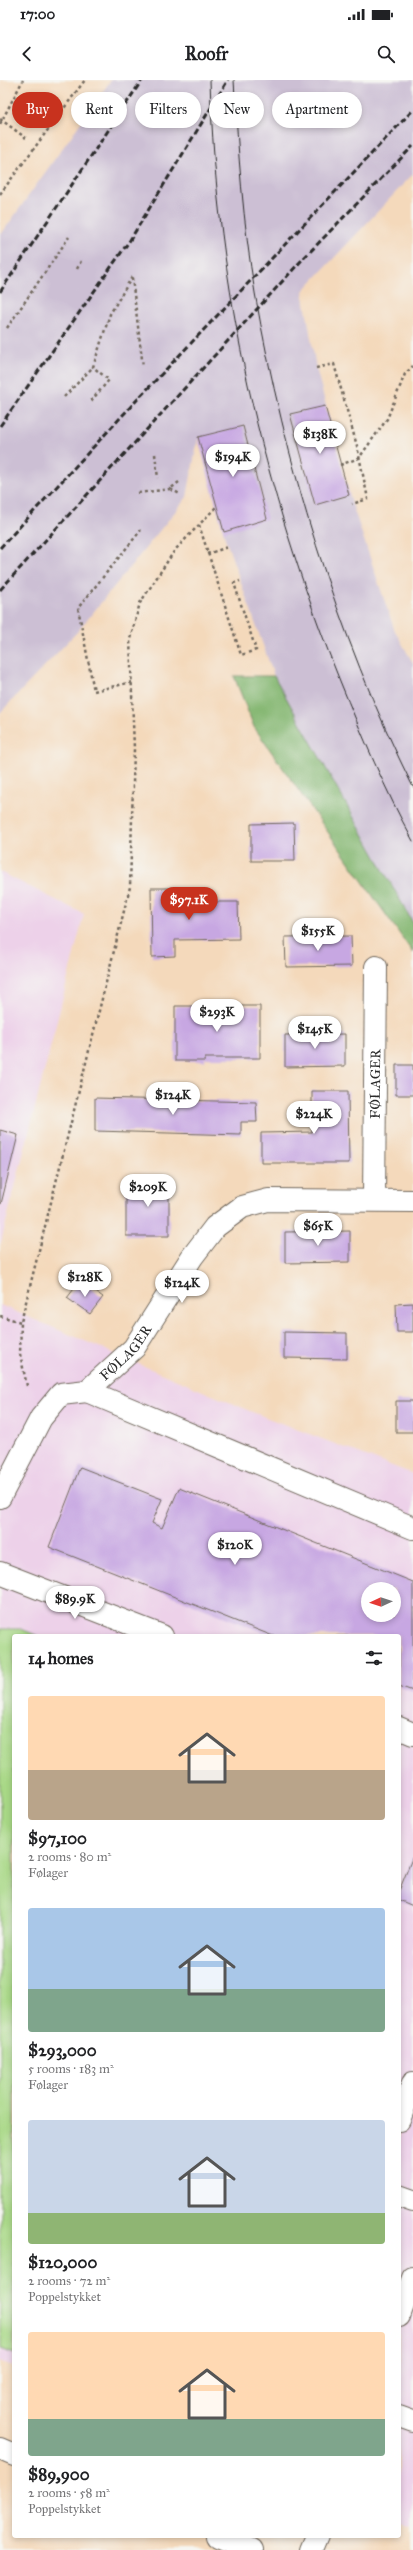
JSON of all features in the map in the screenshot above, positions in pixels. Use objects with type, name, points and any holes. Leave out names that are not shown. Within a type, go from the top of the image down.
[{"type":"street","name":"FØLAGER","points":[[374,1200],[376,967]]},
{"type":"street","name":"FØLAGER","points":[[0,1497],[40,1418],[61,1394],[87,1391],[134,1348],[197,1251],[215,1227],[242,1207],[268,1200],[413,1201]]},
{"type":"street","points":[[87,1391],[413,1528]]},
{"type":"street","points":[[0,1573],[157,1634]]},
{"type":"street","points":[[401,1729],[413,1734]]},
{"type":"street","points":[[401,2115],[413,2083]]},
{"type":"street","points":[[401,2197],[413,2201]]},
{"type":"street","points":[[401,2311],[413,2278]]},
{"type":"street","points":[[401,2417],[413,2421]]},
{"type":"street","points":[[0,2449],[12,2454]]},
{"type":"street","points":[[222,2538],[252,2550]]},
{"type":"street","points":[[311,2550],[316,2538]]},
{"type":"path","points":[[0,124],[1,119],[23,80]]},
{"type":"path","points":[[0,194],[85,80]]},
{"type":"path","points":[[1,119],[26,138]]},
{"type":"path","points":[[6,328],[69,237]]},
{"type":"path","points":[[77,269],[81,261]]},
{"type":"path","points":[[64,397],[93,367],[110,314],[132,277],[143,367]]},
{"type":"path","points":[[316,368],[334,364],[359,458],[368,499],[352,504]]},
{"type":"path","points":[[340,465],[359,458],[387,419],[405,374],[413,366]]},
{"type":"path","points":[[91,400],[109,380],[93,367]]},
{"type":"path","points":[[155,454],[158,478]]},
{"type":"path","points":[[138,493],[170,489],[179,482]]},
{"type":"path","points":[[170,489],[180,494]]},
{"type":"path","points":[[40,1418],[25,1380],[20,1354],[21,1322],[130,887],[134,749],[130,639],[140,603],[175,550],[217,506]]},
{"type":"path","points":[[199,525],[207,554],[241,655],[256,650],[234,584],[240,581]]},
{"type":"path","points":[[132,682],[94,691],[78,608],[141,530]]},
{"type":"path","points":[[207,554],[228,547]]},
{"type":"path","points":[[0,1316],[21,1322]]},
{"type":"shaded area","points":[[111,80],[413,80],[413,174],[303,291],[316,368],[352,504],[394,629],[413,663],[413,923],[274,676],[225,538],[198,438],[187,497],[78,631],[0,713],[0,236],[77,128],[127,128],[127,92],[102,92]]},
{"type":"shaded area","points":[[0,872],[84,914],[0,1246]]},
{"type":"shaded area","points":[[0,1305],[252,1412],[413,1474],[413,2526],[401,2521],[401,1634],[12,1634],[12,2366],[0,2362]]},
{"type":"green space","points":[[234,676],[274,676],[413,923],[413,953],[254,727]]},
{"type":"green space","points":[[0,1629],[21,1629],[33,1634],[12,1634],[12,2353],[0,2349]]},
{"type":"building","points":[[325,406],[349,495],[315,505],[290,414]]},
{"type":"building","points":[[243,426],[267,519],[224,532],[198,437]]},
{"type":"building","points":[[294,823],[295,861],[251,861],[251,824]]},
{"type":"building","points":[[151,888],[174,888],[175,902],[238,902],[239,939],[175,940],[175,956],[152,957]]},
{"type":"building","points":[[351,936],[352,966],[286,967],[285,937]]},
{"type":"building","points":[[175,1006],[260,1006],[260,1058],[205,1058],[205,1061],[175,1061]]},
{"type":"building","points":[[345,1034],[345,1066],[285,1067],[285,1035]]},
{"type":"building","points":[[396,1065],[413,1065],[413,1095],[396,1095]]},
{"type":"building","points":[[312,1091],[348,1091],[349,1163],[261,1163],[261,1133],[312,1132]]},
{"type":"building","points":[[95,1098],[256,1102],[257,1122],[241,1122],[241,1135],[95,1131]]},
{"type":"building","points":[[0,1130],[18,1135],[1,1204],[0,1204]]},
{"type":"building","points":[[169,1180],[169,1236],[126,1236],[126,1181]]},
{"type":"building","points":[[350,1231],[350,1262],[285,1263],[285,1232]]},
{"type":"building","points":[[80,1281],[103,1297],[90,1314],[67,1298]]},
{"type":"building","points":[[413,1303],[413,1332],[397,1332],[396,1304]]},
{"type":"building","points":[[284,1332],[347,1333],[347,1359],[284,1358]]},
{"type":"building","points":[[396,1401],[413,1401],[413,1432],[396,1432]]},
{"type":"building","points":[[80,1467],[162,1499],[152,1523],[162,1528],[179,1488],[413,1582],[413,1691],[401,1687],[401,1634],[268,1634],[49,1547]]},
{"type":"building","points":[[413,1856],[413,1906],[401,1901],[401,1886]]},
{"type":"tram line","points":[[210,80],[214,157],[222,234],[233,310],[248,386],[267,461],[288,535],[313,609],[340,681],[383,782],[413,841]]},
{"type":"tram line","points":[[234,80],[237,133],[247,240],[267,357],[282,420],[316,546],[337,607],[385,728],[413,787]]},
{"type":"railway","points":[[0,292],[142,80]]},
{"type":"railway","points":[[0,426],[130,240],[228,80]]},
{"type":"railway","points":[[0,548],[134,403],[413,110]]},
{"type":"railway","points":[[0,590],[301,261],[413,146]]}]
